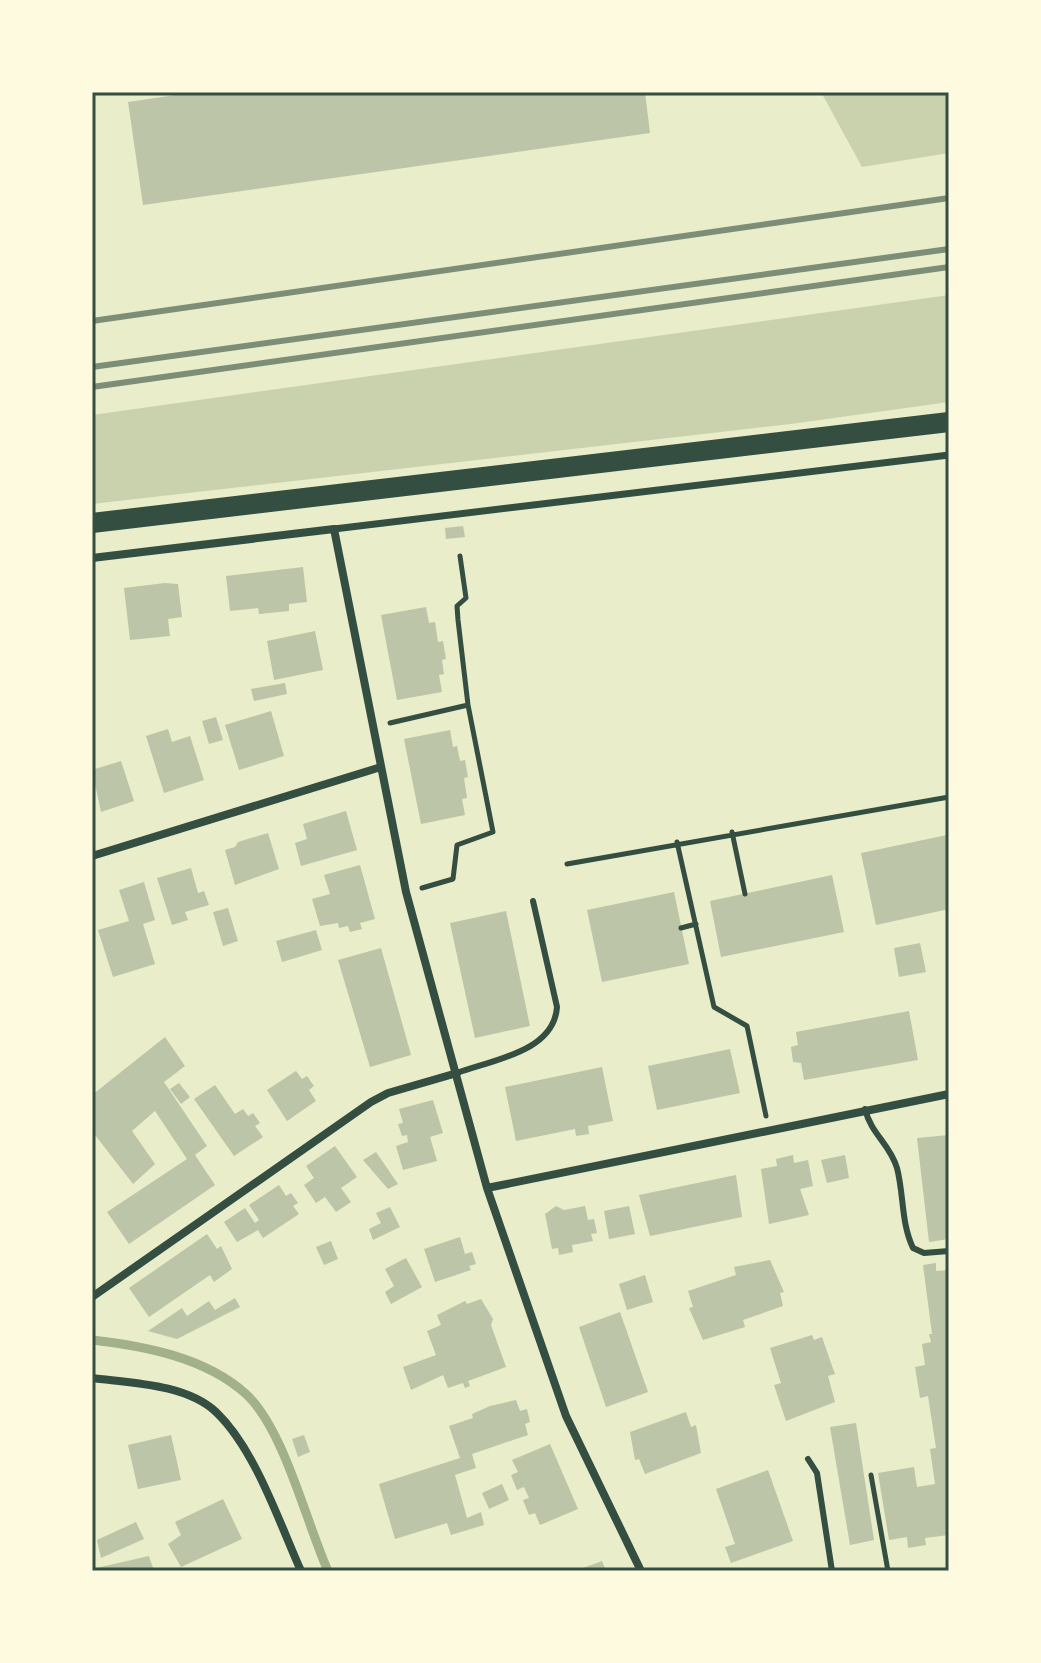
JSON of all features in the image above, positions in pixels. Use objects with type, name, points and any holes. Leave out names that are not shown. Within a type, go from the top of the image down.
[{"type":"main road","points":[[92,523],[949,422]]},
{"type":"street","points":[[92,558],[949,455]]},
{"type":"street","points":[[334,529],[406,892],[487,1188],[566,1416],[641,1571]]},
{"type":"street","points":[[92,856],[381,767]]},
{"type":"street","points":[[92,1297],[371,1102],[388,1093],[457,1073]]},
{"type":"street","points":[[487,1188],[768,1128],[949,1094]]},
{"type":"street","points":[[92,1378],[146,1384],[180,1393],[215,1411],[240,1442],[301,1571]]},
{"type":"lane","points":[[457,1073],[540,1042],[552,1030],[557,1007],[533,901]]},
{"type":"lane","points":[[865,1109],[869,1128],[891,1151],[906,1234],[913,1248],[924,1253],[949,1251]]},
{"type":"lane","points":[[808,1459],[817,1473],[832,1571]]},
{"type":"path","points":[[406,892],[453,879],[457,845],[493,832],[468,705],[457,606],[466,598],[460,556]]},
{"type":"path","points":[[373,726],[468,705]]},
{"type":"path","points":[[567,864],[732,832],[949,797]]},
{"type":"path","points":[[732,832],[745,894]]},
{"type":"path","points":[[677,842],[714,1007],[747,1026],[768,1128]]},
{"type":"path","points":[[681,928],[696,924]]},
{"type":"path","points":[[871,1475],[888,1571]]},
{"type":"green space","points":[[821,92],[949,92],[949,153],[862,167]]},
{"type":"green space","points":[[949,295],[949,402],[791,424],[92,504],[92,415]]},
{"type":"building","points":[[196,92],[645,92],[650,133],[143,205],[128,102]]},
{"type":"building","points":[[463,526],[465,537],[446,539],[445,528]]},
{"type":"building","points":[[303,567],[307,602],[289,604],[289,611],[259,614],[258,608],[230,611],[226,576]]},
{"type":"building","points":[[178,584],[182,617],[168,619],[170,636],[130,640],[124,588]]},
{"type":"building","points":[[426,607],[429,623],[435,622],[438,642],[443,641],[446,659],[442,660],[444,674],[439,675],[442,692],[397,700],[381,615]]},
{"type":"building","points":[[315,631],[323,670],[274,680],[267,641]]},
{"type":"building","points":[[285,683],[287,694],[254,701],[251,689]]},
{"type":"building","points":[[271,711],[284,756],[239,770],[225,725]]},
{"type":"building","points":[[216,717],[223,740],[209,744],[202,721]]},
{"type":"building","points":[[168,729],[172,742],[190,736],[204,780],[164,793],[146,736]]},
{"type":"building","points":[[450,730],[460,761],[465,760],[468,777],[464,778],[467,798],[462,799],[465,815],[421,824],[404,739]]},
{"type":"building","points":[[121,761],[134,801],[101,812],[92,770]]},
{"type":"building","points":[[346,811],[357,850],[301,866],[295,843],[307,839],[303,824]]},
{"type":"building","points":[[268,833],[279,869],[235,885],[225,850],[235,847],[238,842]]},
{"type":"building","points":[[947,835],[949,909],[876,925],[861,853]]},
{"type":"building","points":[[360,865],[375,919],[360,923],[362,929],[350,932],[348,926],[339,928],[338,923],[320,926],[312,899],[330,894],[324,875]]},
{"type":"building","points":[[191,868],[198,893],[204,891],[209,905],[185,912],[188,920],[172,925],[157,878]]},
{"type":"building","points":[[832,875],[844,932],[721,957],[710,901]]},
{"type":"building","points":[[144,882],[155,920],[143,924],[155,964],[113,977],[98,930],[129,921],[119,890]]},
{"type":"building","points":[[674,892],[689,964],[602,982],[587,910]]},
{"type":"building","points":[[228,908],[238,941],[223,946],[213,912]]},
{"type":"building","points":[[506,911],[530,1026],[475,1038],[450,923]]},
{"type":"building","points":[[316,930],[322,950],[282,962],[276,941]]},
{"type":"building","points":[[920,943],[926,972],[899,977],[894,948]]},
{"type":"building","points":[[381,948],[411,1055],[370,1067],[338,960]]},
{"type":"building","points":[[909,1011],[918,1060],[804,1080],[801,1063],[793,1062],[791,1047],[798,1045],[796,1032]]},
{"type":"building","points":[[165,1037],[185,1066],[164,1082],[207,1146],[195,1155],[215,1185],[129,1244],[107,1212],[187,1159],[155,1111],[132,1131],[155,1164],[133,1184],[92,1131],[92,1095]]},
{"type":"building","points":[[730,1049],[740,1093],[657,1110],[648,1066]]},
{"type":"building","points":[[602,1067],[613,1121],[588,1126],[589,1134],[576,1136],[575,1129],[516,1141],[505,1087]]},
{"type":"building","points":[[296,1071],[302,1079],[307,1076],[314,1086],[309,1090],[316,1101],[287,1121],[267,1090]]},
{"type":"building","points":[[179,1083],[190,1097],[181,1104],[170,1089]]},
{"type":"building","points":[[215,1085],[235,1114],[243,1109],[248,1116],[253,1113],[260,1123],[255,1126],[263,1137],[234,1156],[194,1099]]},
{"type":"building","points":[[433,1100],[443,1133],[430,1137],[437,1161],[403,1170],[396,1146],[408,1142],[407,1135],[402,1136],[398,1124],[403,1123],[399,1109]]},
{"type":"building","points":[[949,1135],[949,1239],[929,1242],[917,1138]]},
{"type":"building","points":[[335,1146],[357,1177],[341,1188],[351,1202],[336,1212],[325,1197],[316,1203],[304,1185],[314,1178],[306,1166]]},
{"type":"building","points":[[376,1152],[398,1184],[388,1189],[363,1160]]},
{"type":"building","points":[[793,1155],[794,1163],[808,1160],[813,1186],[800,1189],[809,1215],[769,1224],[761,1169],[777,1166],[776,1159]]},
{"type":"building","points":[[845,1155],[849,1178],[827,1183],[821,1160]]},
{"type":"building","points":[[736,1175],[742,1217],[650,1236],[639,1195]]},
{"type":"building","points":[[279,1185],[286,1196],[291,1193],[298,1203],[293,1206],[299,1214],[263,1238],[258,1230],[237,1242],[224,1222],[245,1208],[255,1223],[259,1220],[249,1205]]},
{"type":"building","points":[[556,1206],[564,1210],[585,1206],[588,1220],[594,1219],[597,1233],[591,1234],[593,1241],[572,1245],[573,1252],[559,1255],[558,1248],[552,1249],[545,1214]]},
{"type":"building","points":[[629,1206],[635,1234],[609,1239],[604,1211]]},
{"type":"building","points":[[390,1207],[400,1227],[373,1240],[369,1229],[381,1223],[376,1213]]},
{"type":"building","points":[[207,1234],[217,1249],[221,1246],[232,1269],[214,1282],[210,1275],[149,1317],[129,1288]]},
{"type":"building","points":[[460,1237],[465,1254],[472,1252],[476,1264],[469,1266],[471,1270],[435,1282],[424,1249]]},
{"type":"building","points":[[331,1241],[338,1259],[324,1265],[316,1247]]},
{"type":"building","points":[[406,1258],[422,1287],[391,1304],[385,1292],[394,1286],[385,1269]]},
{"type":"building","points":[[770,1260],[784,1292],[780,1293],[783,1306],[743,1320],[745,1327],[703,1340],[689,1308],[693,1307],[688,1291],[736,1275],[734,1267]]},
{"type":"building","points":[[936,1263],[936,1271],[949,1270],[949,1535],[925,1538],[926,1545],[908,1548],[907,1537],[889,1540],[878,1473],[914,1467],[917,1487],[935,1484],[930,1449],[936,1448],[928,1396],[920,1398],[915,1367],[925,1365],[922,1344],[931,1342],[929,1334],[932,1334],[923,1265]]},
{"type":"building","points":[[645,1275],[653,1302],[627,1310],[619,1284]]},
{"type":"building","points":[[235,1298],[240,1307],[177,1339],[148,1331],[182,1308],[187,1316],[209,1301],[215,1310]]},
{"type":"building","points":[[481,1299],[493,1319],[491,1325],[506,1367],[468,1381],[470,1386],[465,1388],[463,1383],[448,1388],[443,1375],[411,1390],[403,1367],[436,1355],[427,1331],[441,1325],[437,1315],[465,1301],[467,1304]]},
{"type":"building","points":[[620,1312],[648,1392],[606,1407],[579,1327]]},
{"type":"building","points":[[812,1335],[814,1340],[822,1337],[835,1374],[828,1376],[835,1402],[786,1421],[774,1385],[781,1383],[770,1348]]},
{"type":"building","points":[[516,1400],[520,1411],[527,1409],[530,1422],[525,1424],[528,1435],[472,1454],[476,1468],[455,1475],[467,1518],[481,1512],[484,1525],[451,1535],[447,1523],[395,1539],[379,1484],[460,1458],[449,1426],[473,1418],[472,1414],[490,1406]]},
{"type":"building","points":[[686,1412],[691,1427],[696,1425],[701,1453],[645,1474],[639,1459],[635,1460],[630,1432]]},
{"type":"building","points":[[856,1423],[874,1540],[850,1545],[830,1427]]},
{"type":"building","points":[[171,1435],[181,1480],[138,1489],[128,1445]]},
{"type":"building","points":[[304,1435],[310,1452],[298,1457],[292,1439]]},
{"type":"building","points":[[550,1444],[578,1509],[540,1525],[535,1513],[529,1515],[523,1500],[529,1498],[524,1487],[517,1490],[511,1475],[518,1472],[512,1460]]},
{"type":"building","points":[[768,1470],[793,1541],[731,1563],[725,1547],[735,1544],[716,1489]]},
{"type":"building","points":[[502,1484],[509,1500],[489,1509],[482,1493]]},
{"type":"building","points":[[223,1499],[242,1539],[181,1567],[168,1544],[181,1535],[175,1522]]},
{"type":"building","points":[[136,1522],[144,1539],[101,1558],[97,1540]]},
{"type":"building","points":[[149,1556],[154,1571],[92,1571],[92,1569]]},
{"type":"building","points":[[602,1561],[606,1571],[575,1571]]},
{"type":"waterway","points":[[92,1340],[153,1350],[193,1362],[230,1381],[246,1394],[260,1410],[283,1452],[328,1571]]},
{"type":"railway","points":[[92,321],[949,198]]},
{"type":"railway","points":[[92,367],[949,249]]},
{"type":"railway","points":[[92,387],[949,267]]}]
